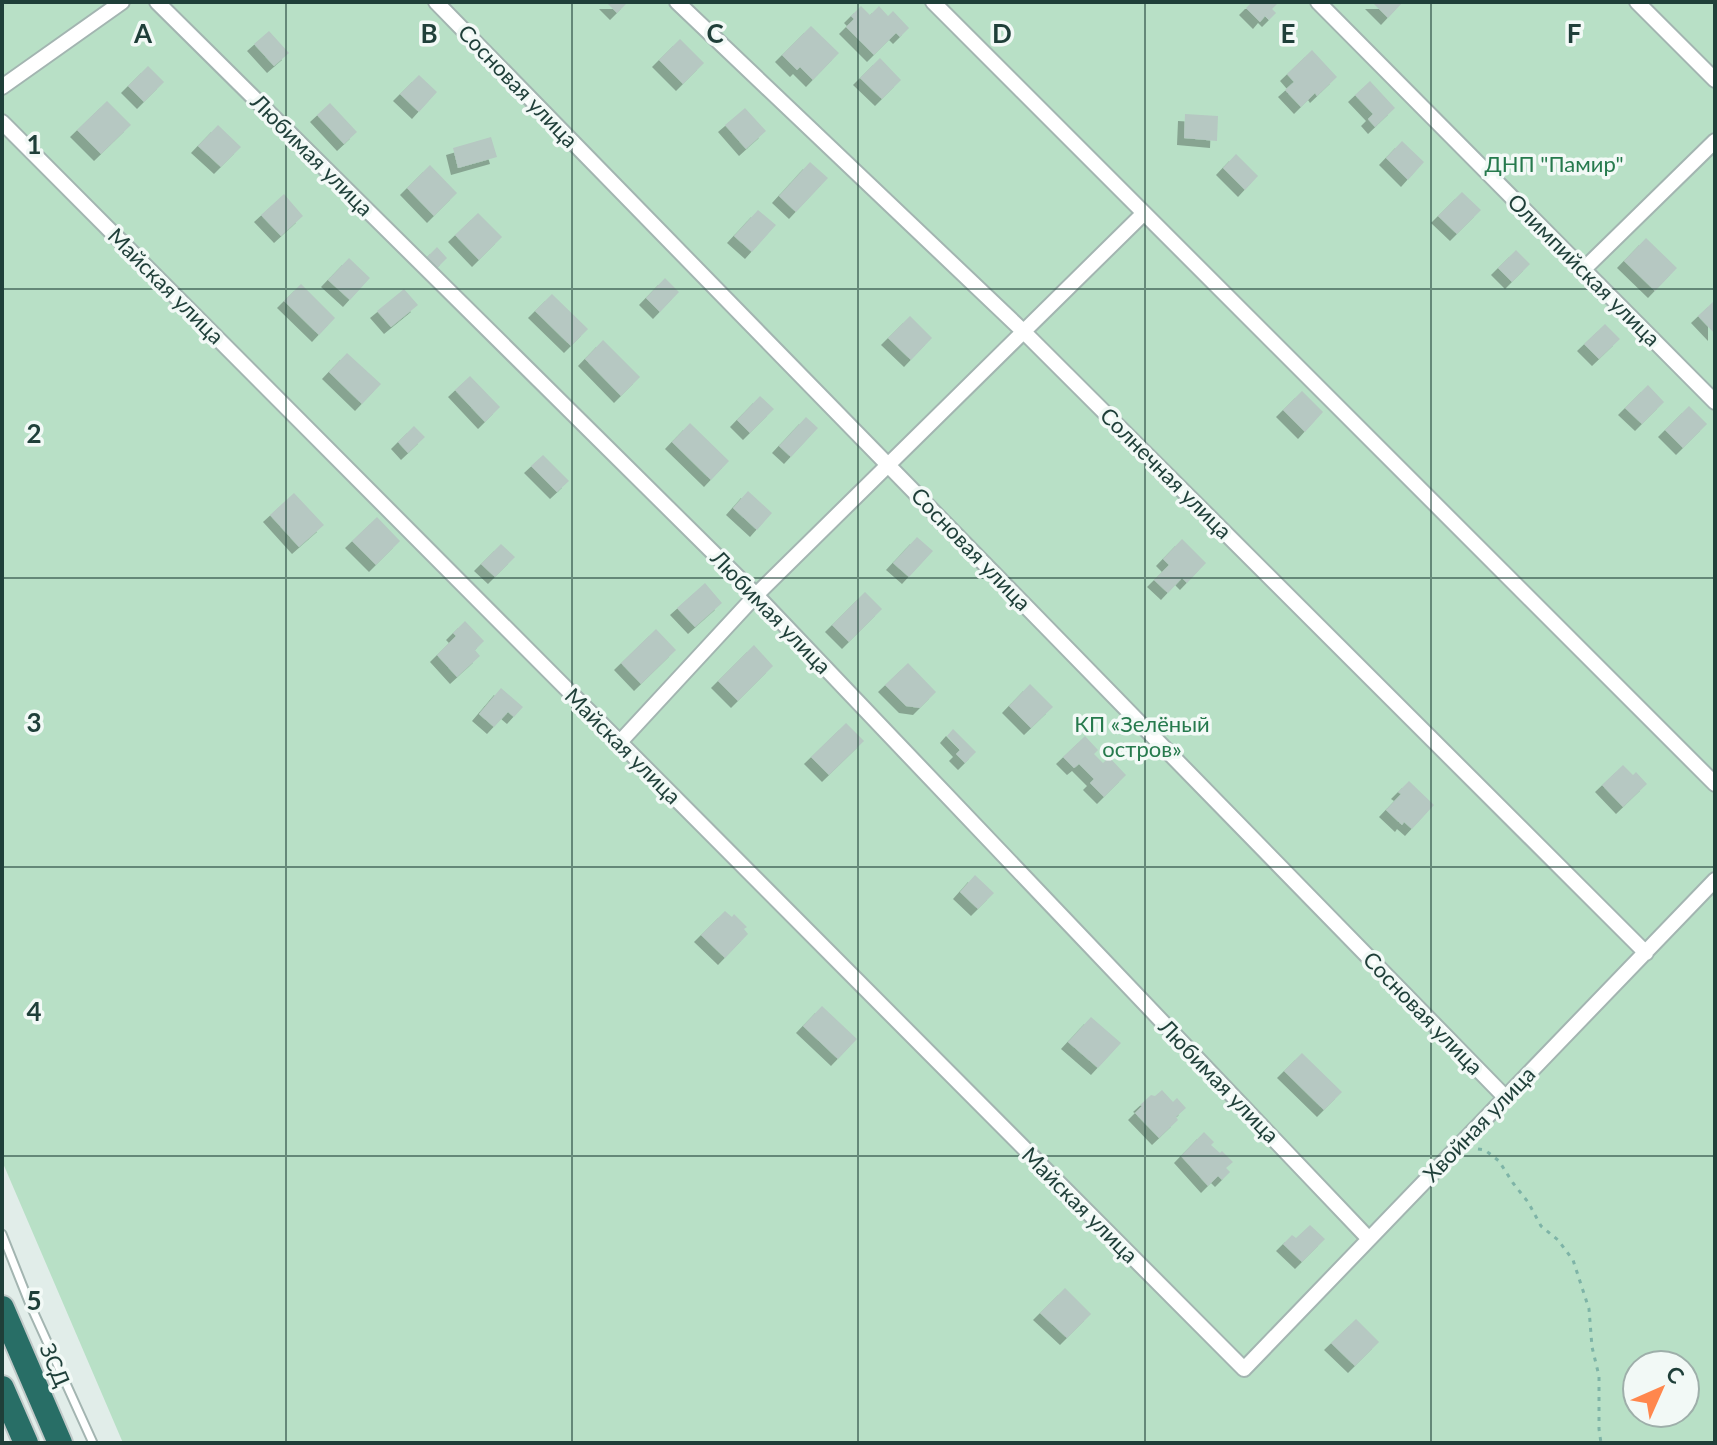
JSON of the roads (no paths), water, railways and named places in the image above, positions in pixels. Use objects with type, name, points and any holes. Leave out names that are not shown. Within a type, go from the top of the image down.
[{"type":"highway","name":"ЗСД","points":[[2,1308],[60,1443]]},
{"type":"highway","points":[[2,1388],[26,1443]]},
{"type":"street","points":[[2,87],[122,2]]},
{"type":"street","name":"Любимая улица","points":[[157,2],[756,595],[1369,1239]]},
{"type":"street","name":"Сосновая улица","points":[[436,2],[1505,1097]]},
{"type":"street","name":"Солнечная улица","points":[[677,2],[1023,331],[1646,953]]},
{"type":"street","points":[[933,2],[1715,784]]},
{"type":"street","name":"Олимпийская улица","points":[[1318,2],[1715,402]]},
{"type":"street","points":[[1637,2],[1715,80]]},
{"type":"street","name":"Майская улица","points":[[2,122],[1244,1369]]},
{"type":"street","points":[[1583,270],[1715,141]]},
{"type":"street","points":[[620,742],[756,595],[1144,213]]},
{"type":"street","name":"Хвойная улица","points":[[1244,1369],[1715,880]]},
{"type":"lane","points":[[2,1234],[93,1443]]},
{"type":"park label","name":"ДНП \"Памир\"","points":[[1554,164]]},
{"type":"park label","name":"КП «Зелёный остров»","points":[[1142,736]]}]
